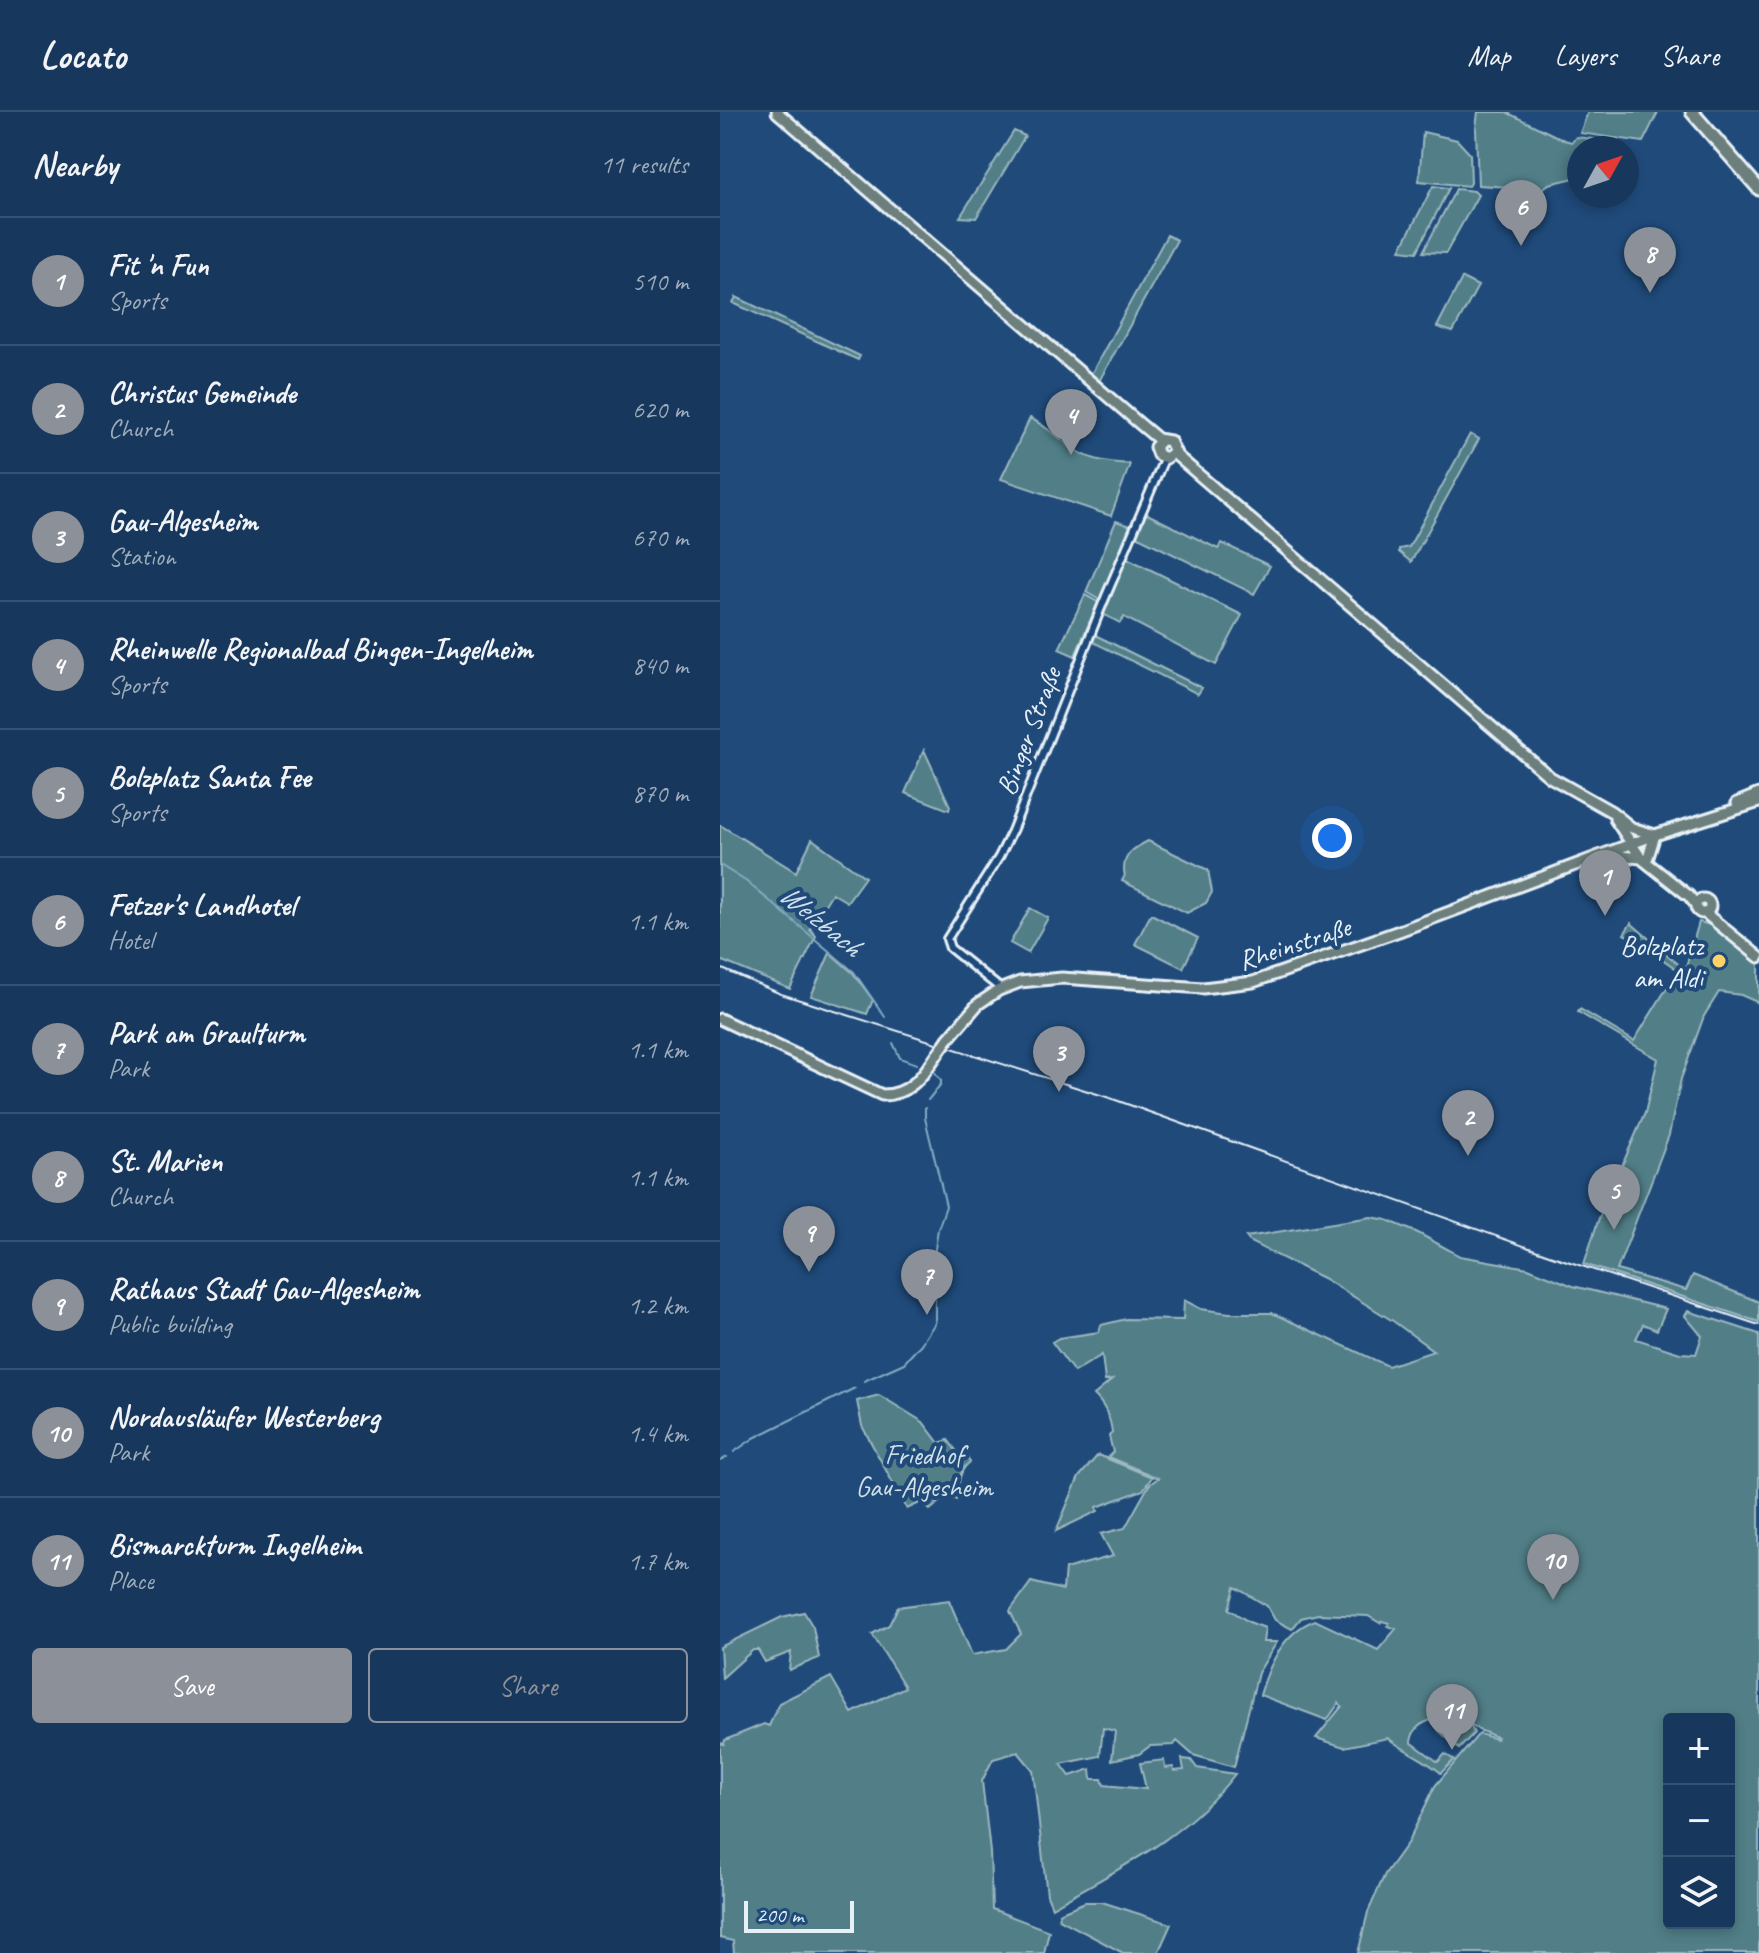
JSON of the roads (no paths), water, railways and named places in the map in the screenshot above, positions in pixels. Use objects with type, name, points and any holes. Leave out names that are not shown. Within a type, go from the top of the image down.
[{"type":"highway","points":[[1692,112],[1759,189]]},
{"type":"highway","points":[[1701,112],[1759,179]]},
{"type":"main road","points":[[777,112],[1159,442],[1170,441],[1167,456]]},
{"type":"main road","points":[[1159,442],[1155,450],[1201,476],[1550,777],[1601,805],[1624,825],[1655,835],[1644,857]]},
{"type":"main road","points":[[1697,820],[1759,794]]},
{"type":"main road","points":[[1697,820],[1759,802]]},
{"type":"main road","name":"Rheinstraße","points":[[720,1019],[882,1095],[898,1093],[911,1087],[922,1075],[973,1009],[998,991],[1020,982],[1051,978],[1190,988],[1226,987],[1253,982],[1295,970],[1697,820]]},
{"type":"main road","points":[[1624,825],[1644,857],[1695,901],[1708,901],[1708,910],[1717,921],[1759,957]]},
{"type":"main road","points":[[1616,850],[1624,825]]},
{"type":"main road","points":[[1603,856],[1644,857]]},
{"type":"street","name":"Binger Straße","points":[[998,991],[988,978],[950,948],[947,939],[1012,831],[1155,475],[1167,456]]},
{"type":"waterway","name":"Welzbach","points":[[720,865],[747,882],[854,972],[885,1017]]},
{"type":"waterway","name":"Welzbach","points":[[893,1043],[900,1058],[917,1064]]},
{"type":"waterway","name":"Welzbach","points":[[928,1100],[941,1084],[933,1070]]},
{"type":"waterway","name":"Welzbach","points":[[925,1108],[946,1206],[938,1229],[933,1262],[935,1270]]},
{"type":"waterway","name":"Welzbach","points":[[864,1381],[904,1363],[921,1344],[935,1323],[935,1278]]},
{"type":"waterway","name":"Welzbach","points":[[734,1452],[754,1438],[855,1388]]},
{"type":"waterway","name":"Welzbach","points":[[720,1461],[727,1457]]},
{"type":"railway","points":[[720,968],[781,994],[1110,1098],[1549,1255],[1759,1325]]},
{"type":"place","name":"Fetzer's Landhotel","points":[[1521,246]]},
{"type":"place","name":"St. Marien","points":[[1650,293]]},
{"type":"place","name":"Rheinwelle Regionalbad Bingen-Ingelheim","points":[[1071,455]]},
{"type":"place","name":"Fit 'n Fun","points":[[1605,916]]},
{"type":"place","name":"Bolzplatz am Aldi","points":[[1719,961]]},
{"type":"place","name":"Gau-Algesheim","points":[[1059,1092]]},
{"type":"place","name":"Christus Gemeinde","points":[[1468,1156]]},
{"type":"place","name":"Bolzplatz Santa Fee","points":[[1614,1230]]},
{"type":"place","name":"Rathaus Stadt Gau-Algesheim","points":[[809,1272]]},
{"type":"place","name":"Park am Graulturm","points":[[927,1315]]},
{"type":"place","name":"Nordausläufer Westerberg","points":[[1553,1600]]},
{"type":"place","name":"Bismarckturm Ingelheim","points":[[1452,1750]]},
{"type":"park label","name":"Friedhof Gau-Algesheim","points":[[924,1470]]}]
